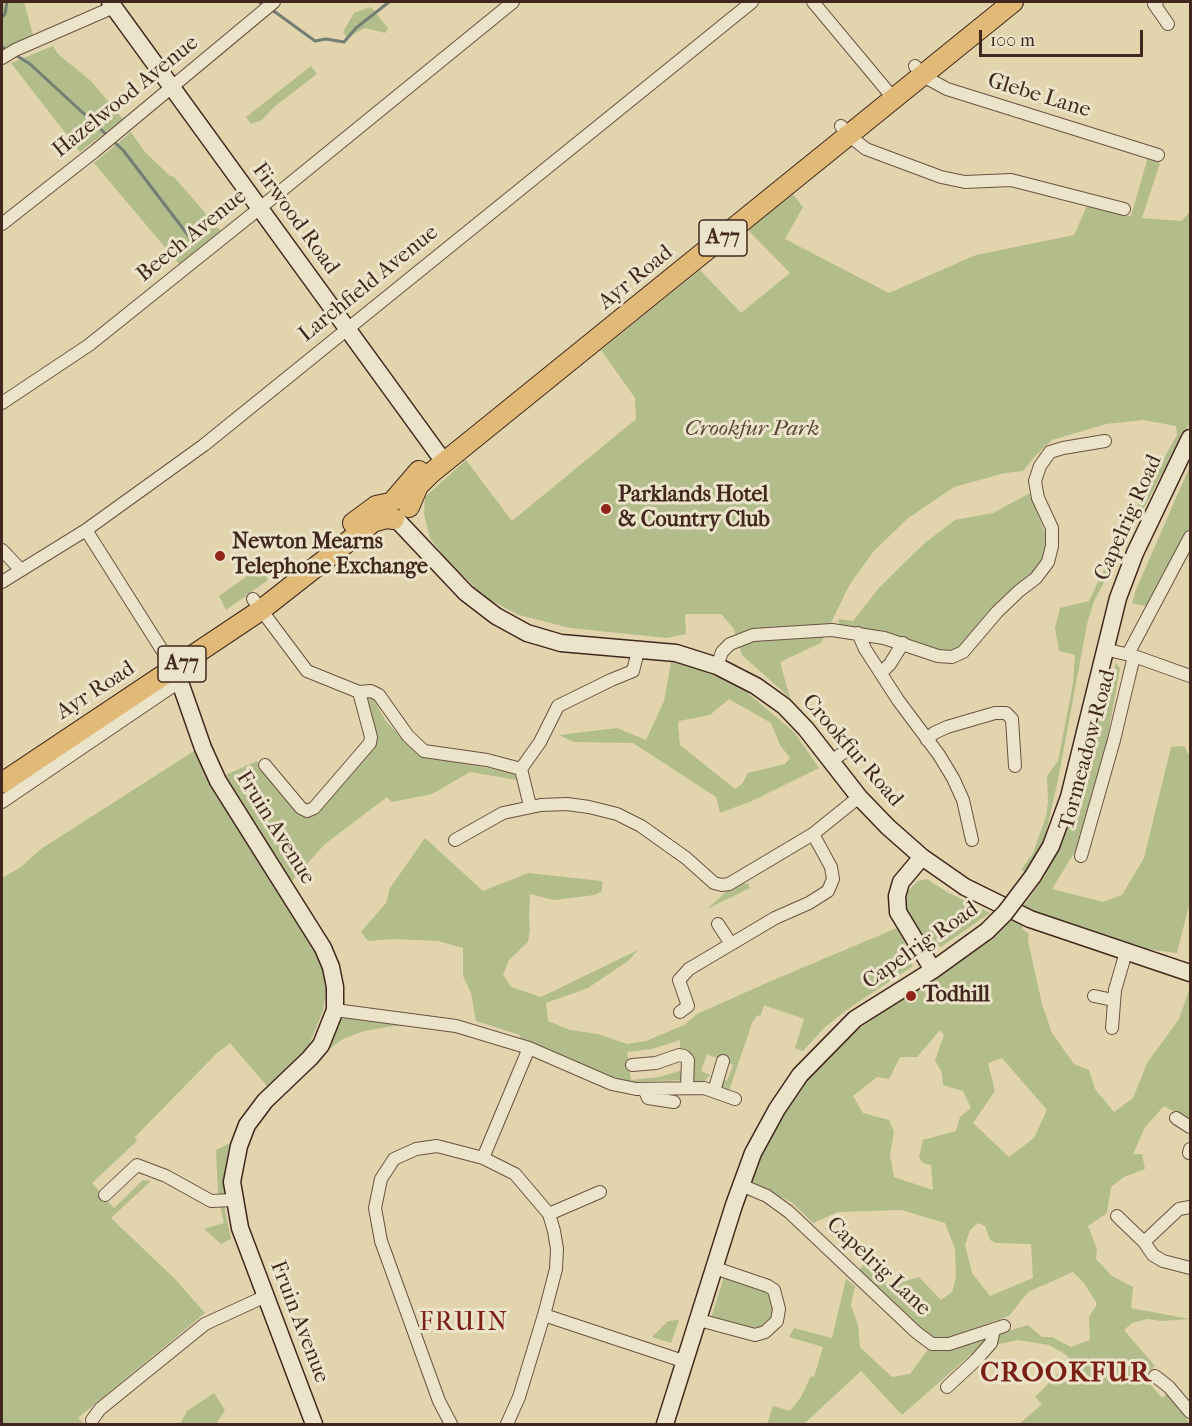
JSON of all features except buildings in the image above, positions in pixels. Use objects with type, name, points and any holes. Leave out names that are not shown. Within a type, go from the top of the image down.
[{"type":"main road","name":"Ayr Road","points":[[919,71],[996,2]]},
{"type":"main road","name":"Ayr Road","points":[[2,783],[174,670],[257,604],[373,522],[387,518],[399,510],[441,458],[690,265],[890,94],[1013,2]]},
{"type":"main road","name":"Ayr Road","points":[[2,767],[174,670]]},
{"type":"street","name":"Hazelwood Avenue","points":[[2,224],[95,151],[274,2]]},
{"type":"street","name":"Beech Avenue","points":[[2,403],[89,345],[513,2]]},
{"type":"street","name":"Larchfield Avenue","points":[[2,582],[86,530],[204,445],[752,2]]},
{"type":"street","points":[[813,2],[890,94]]},
{"type":"street","points":[[1157,2],[1154,4],[1168,24]]},
{"type":"street","name":"Firwood Road","points":[[112,4],[441,458]]},
{"type":"street","points":[[2,58],[112,4]]},
{"type":"street","name":"Glebe Lane","points":[[919,71],[946,89],[1158,155]]},
{"type":"street","points":[[844,131],[866,149],[941,177],[965,182],[1011,180],[1124,209]]},
{"type":"street","name":"Capelrig Road","points":[[665,1425],[741,1185],[753,1153],[777,1108],[800,1075],[855,1019],[933,970],[987,931],[1005,913],[1033,876],[1051,846],[1069,797],[1118,598],[1135,553],[1191,438]]},
{"type":"street","points":[[717,666],[722,652],[730,644],[753,635],[832,630],[903,643],[938,657],[952,657],[963,652],[997,612],[1036,578],[1048,562],[1052,546],[1052,528],[1038,498],[1035,481],[1040,466],[1050,452],[1105,441]]},
{"type":"street","name":"Crookfur Road","points":[[399,510],[418,543],[466,593],[496,616],[527,633],[561,644],[676,653],[717,666],[756,686],[784,706],[806,729],[859,797],[888,827],[922,857],[965,887],[1003,907],[1051,927],[1191,973]]},
{"type":"street","points":[[86,530],[174,670]]},
{"type":"street","name":"Tormeadow Road","points":[[1081,856],[1114,740],[1131,655],[1191,537]]},
{"type":"street","points":[[2,550],[21,570]]},
{"type":"street","points":[[257,604],[307,671],[359,692],[371,691],[379,695],[408,736],[424,751],[487,760],[521,769]]},
{"type":"street","points":[[858,633],[881,673],[953,778],[963,800],[972,840]]},
{"type":"street","points":[[881,673],[890,664],[903,643]]},
{"type":"street","points":[[1104,649],[1131,655],[1191,676]]},
{"type":"street","points":[[530,806],[521,769],[540,742],[558,706],[633,671],[638,651]]},
{"type":"street","name":"Ayr Road","points":[[2,802],[170,688],[174,670]]},
{"type":"street","name":"Fruin Avenue","points":[[174,670],[202,748],[218,781],[323,948],[331,967],[335,987],[335,1010],[321,1045],[265,1101],[247,1125],[234,1163],[232,1182],[233,1200],[240,1228],[314,1425]]},
{"type":"street","points":[[265,765],[301,808],[307,811],[314,808],[370,743],[371,737],[359,692]]},
{"type":"street","points":[[927,740],[934,733],[947,728],[995,713],[1006,713],[1012,719],[1015,766]]},
{"type":"street","points":[[831,761],[852,747]]},
{"type":"street","points":[[455,840],[502,813],[530,806],[567,804],[590,807],[617,814],[641,826],[686,858],[714,883],[722,885],[729,884],[813,834],[859,797]]},
{"type":"street","points":[[680,1012],[688,1006],[679,980],[689,969],[775,918],[809,903],[828,891],[834,879],[831,867],[813,834]]},
{"type":"street","points":[[922,857],[901,882],[897,896],[898,912],[933,970]]},
{"type":"street","points":[[718,924],[731,944]]},
{"type":"street","points":[[1112,1028],[1113,1000],[1126,952]]},
{"type":"street","points":[[1094,996],[1113,1000]]},
{"type":"street","points":[[335,1010],[456,1026],[529,1048],[612,1084],[644,1089],[687,1087],[714,1091],[735,1098]]},
{"type":"street","points":[[483,1158],[529,1048]]},
{"type":"street","points":[[632,1065],[656,1063],[679,1055],[684,1056],[688,1060],[687,1087]]},
{"type":"street","points":[[714,1091],[723,1061]]},
{"type":"street","points":[[644,1089],[648,1098],[674,1102]]},
{"type":"street","points":[[1176,1118],[1191,1127]]},
{"type":"street","points":[[451,1425],[439,1401],[381,1241],[375,1208],[381,1179],[394,1160],[416,1149],[437,1146],[483,1158],[515,1174],[549,1214],[557,1249],[556,1269],[519,1396],[507,1425]]},
{"type":"street","points":[[105,1195],[137,1165],[166,1176],[211,1201],[233,1200]]},
{"type":"street","name":"Capelrig Lane","points":[[741,1185],[767,1196],[789,1212],[916,1332],[933,1344],[949,1344],[999,1327],[991,1343],[947,1387]]},
{"type":"street","points":[[549,1214],[600,1192]]},
{"type":"street","points":[[1144,1242],[1179,1209],[1191,1207]]},
{"type":"street","points":[[1117,1216],[1144,1242],[1153,1255],[1163,1261],[1191,1268]]},
{"type":"street","points":[[699,1320],[754,1335],[765,1332],[777,1321],[779,1310],[774,1290],[715,1268]]},
{"type":"street","points":[[92,1420],[100,1409],[206,1324],[266,1296]]},
{"type":"street","points":[[544,1315],[686,1362]]},
{"type":"street","points":[[1155,1376],[1170,1387],[1191,1412]]},
{"type":"green space","points":[[2,2],[24,2],[33,35],[2,51]]},
{"type":"green space","points":[[371,7],[388,28],[385,33],[365,28],[347,38],[343,32],[354,13]]},
{"type":"green space","points":[[53,46],[58,54],[91,81],[123,119],[80,152],[11,63]]},
{"type":"green space","points":[[311,66],[317,74],[274,107],[262,120],[251,124],[246,117]]},
{"type":"green space","points":[[131,132],[144,151],[170,176],[174,177],[221,231],[179,264],[94,163]]},
{"type":"green space","name":"Crookfur Park","points":[[1148,157],[1160,163],[1142,218],[1181,221],[1190,212],[1190,422],[1094,601],[1087,624],[1058,780],[1044,841],[1025,872],[1021,870],[1033,853],[1046,817],[1047,776],[1058,761],[1073,683],[1075,655],[1059,651],[1055,628],[1060,608],[1089,601],[1116,544],[1177,435],[1176,426],[1143,420],[1106,424],[1052,440],[1023,471],[1005,473],[954,487],[907,519],[873,552],[850,584],[821,643],[780,662],[790,698],[742,655],[734,629],[721,614],[685,614],[686,634],[667,638],[570,628],[519,615],[480,595],[446,559],[430,538],[424,514],[425,497],[466,460],[512,521],[636,419],[635,398],[601,350],[700,270],[741,313],[790,273],[748,230],[793,194],[803,207],[785,239],[889,293],[976,255],[1074,235],[1087,206],[1131,216]]},
{"type":"green space","points":[[1190,466],[1190,526],[1146,606],[1132,603],[1135,592]]},
{"type":"green space","points":[[1030,493],[1045,533],[1047,546],[1044,563],[958,651],[943,653],[840,626],[838,619],[853,621],[878,589],[902,565],[926,542],[955,520],[993,513]]},
{"type":"green space","points":[[260,567],[268,580],[226,610],[219,596]]},
{"type":"green space","points":[[671,662],[687,663],[743,689],[794,732],[819,768],[752,801],[720,813],[716,797],[633,743],[574,742],[559,735],[617,728],[646,740],[664,701]],"holes":[[[729,699],[771,723],[780,745],[790,758],[785,764],[748,773],[742,784],[735,789],[680,745],[679,721],[710,715]]]},
{"type":"green space","points":[[1116,663],[1120,668],[1106,747],[1088,812],[1076,850],[1052,889],[1103,902],[1122,895],[1144,858],[1171,747],[1184,746],[1190,757],[1190,901],[1177,953],[1146,949],[1022,908],[1045,876],[1069,819],[1077,817],[1093,742]]},
{"type":"green space","points":[[373,697],[385,720],[407,744],[424,756],[514,773],[517,780],[470,772],[432,794],[392,802],[387,797],[325,844],[292,881],[221,777],[257,761],[297,814],[309,815],[367,754],[365,699]]},
{"type":"green space","points":[[194,751],[324,967],[328,980],[323,1011],[308,1047],[267,1086],[230,1043],[216,1054],[135,1137],[137,1141],[92,1183],[114,1208],[143,1180],[151,1181],[111,1218],[175,1279],[205,1313],[78,1418],[84,1424],[2,1424],[2,878],[21,867],[41,849]]},
{"type":"green space","points":[[425,838],[483,891],[528,873],[602,881],[602,891],[595,895],[554,900],[530,894],[528,942],[509,960],[503,975],[511,987],[541,997],[638,950],[628,961],[588,988],[546,1003],[548,1021],[570,1030],[598,1034],[627,1044],[646,1041],[684,1025],[697,1014],[897,928],[901,932],[913,966],[848,1009],[825,1027],[803,1051],[795,1048],[804,1019],[764,1005],[761,1015],[757,1016],[752,1023],[729,1091],[721,1089],[720,1078],[727,1081],[733,1065],[707,1054],[701,1071],[710,1075],[703,1083],[684,1080],[631,1082],[604,1074],[521,1041],[520,1035],[476,1021],[471,993],[463,976],[463,948],[438,941],[394,939],[368,941],[361,932],[386,903],[390,888]],"holes":[[[680,1040],[680,1060],[683,1070],[659,1077],[631,1080],[627,1052],[652,1049]]]},
{"type":"green space","points":[[927,879],[947,892],[990,913],[941,947],[928,943],[906,909],[907,892],[918,881]]},
{"type":"green space","points":[[748,883],[750,888],[707,909],[726,892],[727,887]]},
{"type":"green space","points":[[1012,920],[1023,925],[1022,929],[1029,934],[1028,941],[1042,1004],[1052,1033],[1074,1064],[1089,1070],[1095,1089],[1114,1112],[1133,1098],[1147,1063],[1179,1019],[1190,988],[1190,1120],[1164,1106],[1145,1127],[1133,1154],[1142,1154],[1145,1169],[1124,1177],[1111,1187],[1107,1213],[1088,1226],[1097,1249],[1096,1259],[1112,1276],[1133,1287],[1131,1308],[1190,1319],[1161,1321],[1147,1319],[1132,1323],[1124,1330],[1155,1366],[1143,1376],[1162,1398],[1168,1393],[1190,1424],[1019,1424],[1042,1404],[1035,1397],[1069,1363],[1068,1356],[1049,1345],[1018,1340],[977,1349],[902,1415],[861,1371],[804,1424],[767,1424],[773,1406],[790,1411],[801,1397],[811,1376],[814,1377],[823,1347],[789,1337],[794,1328],[832,1338],[846,1279],[855,1286],[851,1305],[858,1325],[860,1347],[892,1377],[910,1374],[929,1348],[951,1348],[1028,1325],[1042,1337],[1052,1337],[1071,1347],[1090,1340],[1089,1317],[1097,1304],[1084,1283],[1073,1272],[1028,1292],[1009,1316],[949,1337],[931,1337],[917,1328],[859,1271],[863,1264],[891,1285],[919,1277],[941,1300],[952,1292],[956,1278],[955,1249],[945,1223],[901,1210],[838,1212],[813,1223],[791,1202],[751,1182],[755,1165],[797,1087],[829,1054],[864,1025],[983,943]],"holes":[[[940,1030],[944,1035],[935,1060],[942,1073],[943,1085],[963,1091],[971,1108],[960,1117],[956,1131],[923,1140],[919,1157],[923,1163],[931,1165],[933,1190],[894,1177],[890,1155],[894,1132],[889,1120],[863,1113],[853,1096],[877,1077],[889,1079],[900,1057],[917,1057]],[[1002,1058],[1047,1110],[1034,1138],[1009,1157],[973,1123],[995,1091],[988,1063]],[[978,1223],[985,1226],[990,1240],[996,1243],[1031,1244],[1033,1278],[990,1296],[972,1273],[965,1245],[970,1230]]]},
{"type":"green space","points":[[354,1017],[419,1026],[394,1026],[364,1031],[343,1039],[318,1057],[337,1022],[344,1018]]},
{"type":"green space","points":[[232,1142],[225,1195],[218,1193],[216,1150]]},
{"type":"green space","points":[[220,1205],[224,1205],[231,1239],[221,1244],[204,1229],[224,1223]]},
{"type":"green space","points":[[724,1277],[763,1289],[769,1294],[773,1303],[771,1317],[763,1326],[753,1328],[711,1318]]},
{"type":"green space","points":[[679,1320],[671,1343],[652,1337],[668,1321]]},
{"type":"green space","points":[[214,1393],[225,1410],[216,1424],[180,1424],[187,1411]]},
{"type":"waterway","points":[[2,17],[5,14],[7,2]]},
{"type":"waterway","points":[[259,2],[265,5]]},
{"type":"waterway","points":[[271,9],[315,41],[326,39],[344,42],[356,28],[389,2]]},
{"type":"waterway","points":[[2,47],[8,51]]},
{"type":"waterway","points":[[14,54],[30,64],[108,136]]},
{"type":"waterway","points":[[113,141],[123,150],[194,243]]},
{"type":"place","name":"Parklands Hotel & Country Club","points":[[606,509]]},
{"type":"place","name":"Newton Mearns Telephone Exchange","points":[[220,556]]},
{"type":"place","name":"Todhill","points":[[911,996]]},
{"type":"district","name":"FRUIN","points":[[464,1324]]},
{"type":"district","name":"CROOKFUR","points":[[1066,1374]]}]
